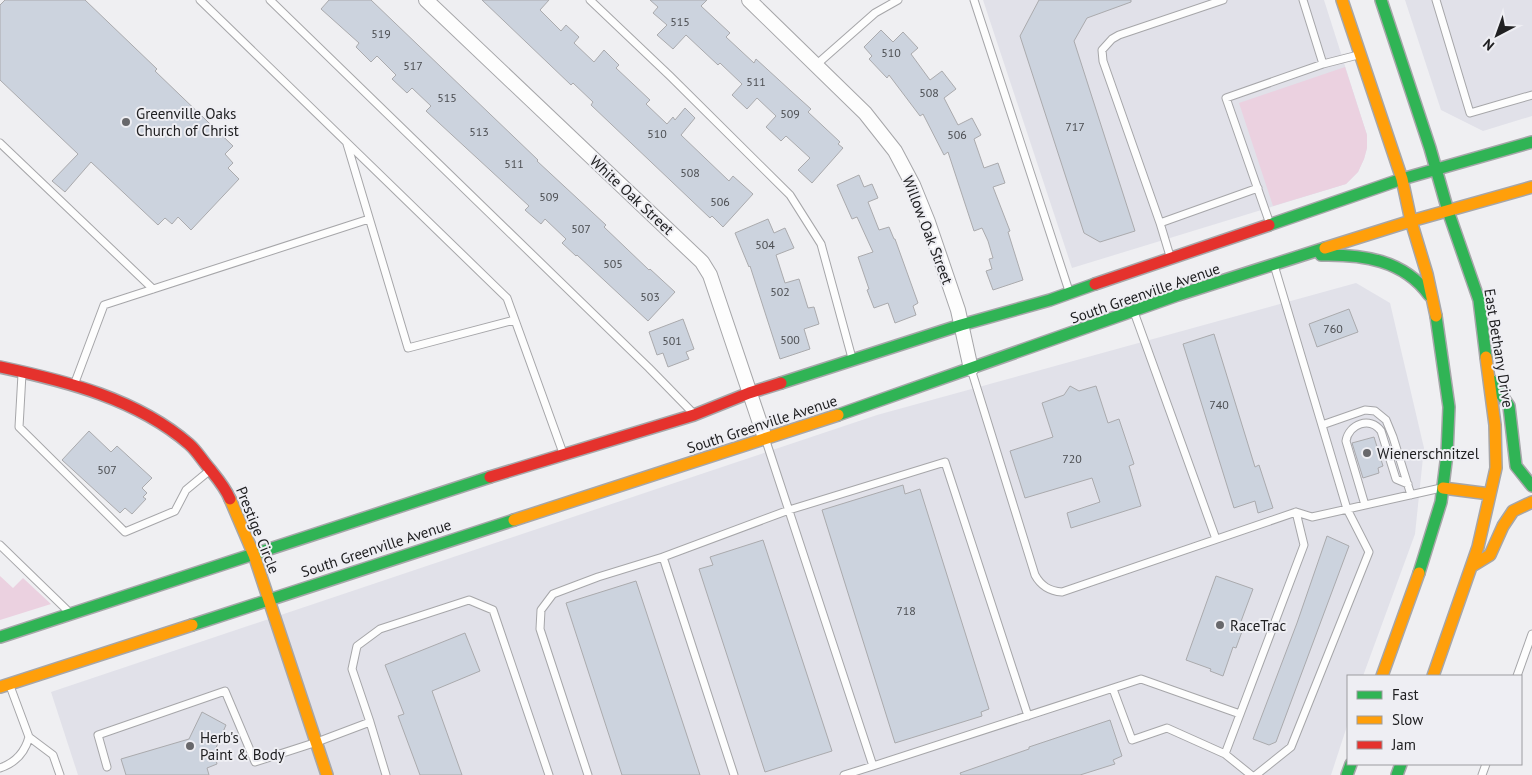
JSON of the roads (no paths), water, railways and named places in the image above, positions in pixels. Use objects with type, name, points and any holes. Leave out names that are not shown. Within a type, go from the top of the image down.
[{"type":"main road","points":[[1342,0],[1402,179],[1427,274],[1439,330],[1449,407],[1447,454],[1441,502],[1426,555],[1382,675]]},
{"type":"main road","name":"East Bethany Drive","points":[[1381,0],[1448,211],[1479,300],[1495,425],[1496,468],[1490,494],[1472,566],[1433,675]]},
{"type":"main road","name":"South Greenville Avenue","points":[[0,637],[433,495],[694,415],[749,393],[1070,293],[1402,179],[1532,142]]},
{"type":"main road","name":"South Greenville Avenue","points":[[5,685],[860,408],[1178,295],[1412,221],[1532,187]]},
{"type":"main road","points":[[1297,257],[1338,254],[1360,257],[1391,265],[1412,276],[1422,285],[1432,299]]},
{"type":"main road","name":"Prestige Circle","points":[[0,367],[22,371],[100,394],[146,414],[190,445],[226,490],[254,555],[327,775]]},
{"type":"main road","points":[[1490,380],[1509,406],[1516,466],[1532,486]]},
{"type":"main road","points":[[1443,488],[1490,494]]},
{"type":"main road","points":[[1472,566],[1490,555],[1503,526],[1513,511],[1532,502]]},
{"type":"street","name":"White Oak Street","points":[[426,0],[702,262],[710,275],[765,438]]},
{"type":"street","name":"Willow Oak Street","points":[[749,0],[865,113],[894,151],[913,186],[928,222],[958,310],[971,369]]},
{"type":"lane","points":[[200,0],[506,298],[564,455]]},
{"type":"lane","points":[[270,0],[642,362],[694,415]]},
{"type":"lane","points":[[590,0],[790,194],[821,244],[853,360]]},
{"type":"lane","points":[[816,65],[875,13],[898,0]]},
{"type":"lane","points":[[974,0],[1070,293]]},
{"type":"lane","points":[[1171,259],[1160,222],[1103,61],[1102,50],[1112,39],[1119,36],[1223,0]]},
{"type":"lane","points":[[1302,0],[1323,64]]},
{"type":"lane","points":[[1436,0],[1470,113],[1532,94]]},
{"type":"lane","points":[[1271,224],[1226,98],[1323,64],[1361,54]]},
{"type":"lane","points":[[346,142],[408,348],[514,320]]},
{"type":"lane","points":[[0,143],[153,289]]},
{"type":"lane","points":[[1160,222],[1258,188]]},
{"type":"lane","points":[[74,386],[104,305],[369,219]]},
{"type":"lane","points":[[1256,775],[1291,747],[1369,552],[1347,509],[1274,265]]},
{"type":"lane","points":[[1134,312],[1216,539]]},
{"type":"lane","points":[[971,369],[1034,575],[1040,584],[1053,591],[1062,592],[1296,512],[1312,517],[1443,488]]},
{"type":"lane","points":[[22,371],[19,427],[125,532],[175,511],[186,490],[210,470]]},
{"type":"lane","points":[[1322,425],[1365,410],[1375,411],[1386,420],[1411,495]]},
{"type":"lane","points":[[1365,505],[1346,441],[1351,429],[1362,423],[1370,423],[1377,426],[1381,432],[1396,479],[1408,484]]},
{"type":"lane","points":[[765,438],[873,766]]},
{"type":"lane","points":[[588,775],[540,629],[541,610],[553,594],[789,510],[945,462],[1028,716]]},
{"type":"lane","points":[[1225,754],[1304,545],[1296,512]]},
{"type":"lane","points":[[0,545],[71,614]]},
{"type":"lane","points":[[663,556],[734,775]]},
{"type":"lane","points":[[386,775],[352,669],[357,646],[380,629],[469,600],[493,610],[549,775]]},
{"type":"lane","points":[[1517,675],[1532,634]]},
{"type":"lane","points":[[844,775],[1141,679],[1240,714]]},
{"type":"lane","points":[[5,685],[30,738],[53,755],[60,775]]},
{"type":"lane","points":[[1113,689],[1132,740],[1167,728],[1225,754],[1251,775]]},
{"type":"lane","points":[[107,767],[98,735],[224,691],[255,762],[370,722]]},
{"type":"lane","points":[[0,768],[8,765],[21,754],[30,738]]},
{"type":"place","name":"Greenville Oaks Church of Christ","points":[[126,122]]},
{"type":"place","name":"Wienerschnitzel","points":[[1367,453]]},
{"type":"place","name":"RaceTrac","points":[[1220,625]]},
{"type":"place","name":"Herb's Paint & Body","points":[[190,746]]}]
